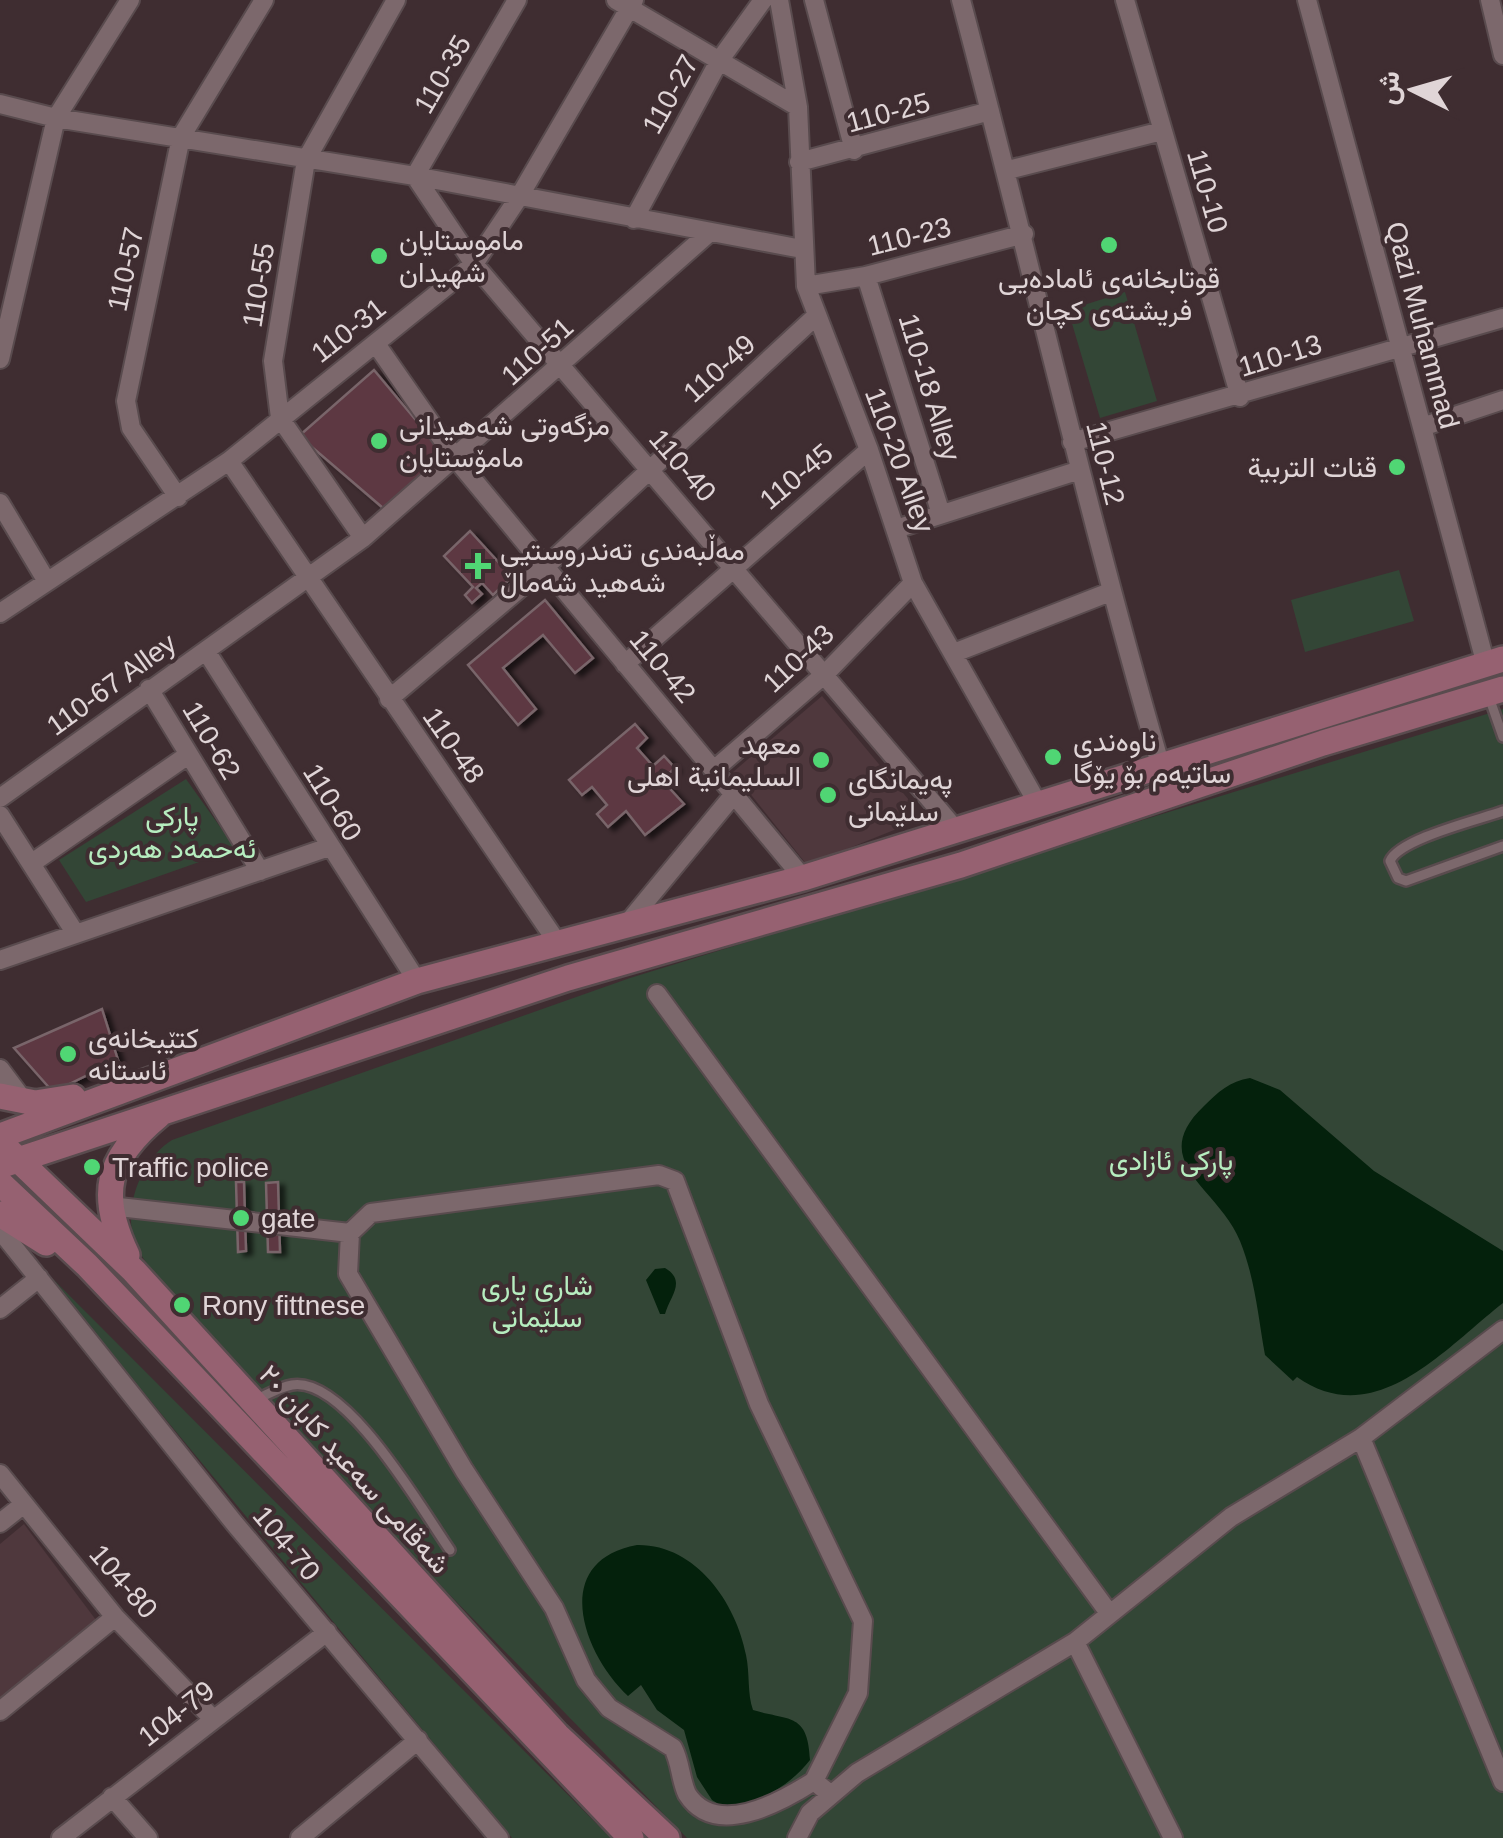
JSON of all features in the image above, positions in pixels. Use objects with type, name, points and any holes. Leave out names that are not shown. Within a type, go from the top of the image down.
[{"type":"main road","points":[[4,1150],[137,1088],[416,981],[803,878],[1495,662]]},
{"type":"main road","points":[[4,1150],[170,1107],[568,978],[960,865],[1322,743],[1495,692]]},
{"type":"main road","points":[[1085,790],[1096,820]]},
{"type":"main road","points":[[12,1099],[46,1103],[94,1091],[137,1088]]},
{"type":"main road","points":[[134,1271],[110,1206],[111,1177],[124,1149],[170,1107]]},
{"type":"main road","name":"شەقامی سەعید کابان ٢٠","points":[[4,1150],[134,1271],[557,1736],[667,1838]]},
{"type":"main road","name":"شەقامی سەعید کابان ٢٠","points":[[0,1182],[87,1265],[631,1838]]},
{"type":"main road","points":[[0,1214],[87,1265]]},
{"type":"street","points":[[0,359],[56,118],[130,0]]},
{"type":"street","name":"110-57","points":[[178,496],[126,413],[181,138],[264,0]]},
{"type":"street","points":[[306,160],[396,0]]},
{"type":"street","name":"110-35","points":[[414,176],[517,0]]},
{"type":"street","name":"110-27","points":[[634,218],[718,61],[763,0]]},
{"type":"street","name":"110-20 Alley","points":[[779,0],[798,108],[806,286],[869,450],[913,583],[1038,804]]},
{"type":"street","points":[[814,0],[854,150]]},
{"type":"street","name":"110-12","points":[[961,0],[1008,170],[1110,592],[1160,767]]},
{"type":"street","name":"110-10","points":[[1126,0],[1240,396]]},
{"type":"street","name":"Qazi Muhammad","points":[[1307,0],[1422,427],[1495,662]]},
{"type":"street","points":[[1490,0],[1503,55]]},
{"type":"street","points":[[626,3],[798,108]]},
{"type":"street","name":"110-31","points":[[0,613],[229,461],[474,264],[519,198],[626,3]]},
{"type":"street","points":[[0,104],[56,118],[414,176],[802,249]]},
{"type":"street","name":"110-25","points":[[799,162],[990,112]]},
{"type":"street","points":[[1008,170],[1162,131]]},
{"type":"street","name":"110-55","points":[[280,418],[274,361],[306,160]]},
{"type":"street","name":"110-40","points":[[414,176],[474,264],[956,830]]},
{"type":"street","name":"110-51","points":[[206,651],[363,538],[563,366],[710,232]]},
{"type":"street","name":"110-23","points":[[806,286],[866,276],[1024,234]]},
{"type":"street","name":"110-18 Alley","points":[[866,276],[941,514]]},
{"type":"street","name":"110-49","points":[[389,699],[544,568],[816,316]]},
{"type":"street","name":"110-13","points":[[1072,442],[1503,318]]},
{"type":"street","name":"110-42","points":[[376,344],[456,459],[803,878]]},
{"type":"street","points":[[1422,427],[1503,400]]},
{"type":"street","points":[[280,418],[363,538]]},
{"type":"street","name":"110-45","points":[[626,664],[869,450]]},
{"type":"street","name":"110-48","points":[[229,461],[557,942]]},
{"type":"street","points":[[896,528],[1080,470]]},
{"type":"street","points":[[0,504],[46,580]]},
{"type":"street","name":"110-43","points":[[715,769],[826,673],[913,583]]},
{"type":"street","points":[[954,653],[1110,592]]},
{"type":"street","name":"110-67 Alley","points":[[0,798],[206,651]]},
{"type":"street","name":"110-60","points":[[206,651],[416,981]]},
{"type":"street","name":"110-62","points":[[149,689],[260,871]]},
{"type":"street","points":[[32,863],[188,755]]},
{"type":"street","points":[[627,924],[734,793]]},
{"type":"street","points":[[0,815],[74,932]]},
{"type":"street","points":[[0,960],[329,847]]},
{"type":"street","points":[[657,994],[1109,1613]]},
{"type":"street","points":[[0,1069],[12,1099]]},
{"type":"street","points":[[659,1175],[675,1181],[759,1404],[863,1621],[858,1693],[814,1781],[745,1822],[714,1821],[697,1812],[684,1790],[673,1748],[609,1708],[586,1680],[554,1608],[464,1470],[348,1274],[350,1233],[371,1213],[659,1175]]},
{"type":"street","points":[[110,1206],[350,1233]]},
{"type":"street","name":"104-70","points":[[0,1230],[326,1632],[499,1838]]},
{"type":"street","points":[[0,1310],[39,1278]]},
{"type":"street","points":[[797,1838],[810,1813],[830,1794],[1074,1642],[1231,1517],[1361,1438],[1503,1330]]},
{"type":"street","points":[[1361,1438],[1503,1782]]},
{"type":"street","name":"104-80","points":[[0,1474],[115,1617],[213,1719]]},
{"type":"street","points":[[0,1523],[24,1504]]},
{"type":"street","points":[[0,1711],[115,1617]]},
{"type":"street","name":"104-79","points":[[60,1838],[326,1632]]},
{"type":"street","points":[[1074,1642],[1172,1838]]},
{"type":"street","points":[[300,1838],[418,1740]]},
{"type":"street","points":[[814,1781],[830,1794]]},
{"type":"street","points":[[112,1796],[148,1838]]},
{"type":"lane","points":[[1495,692],[1503,737]]},
{"type":"lane","points":[[1503,811],[1419,839],[1400,848],[1390,861],[1398,878],[1406,881],[1503,846]]},
{"type":"lane","points":[[252,1401],[294,1384],[326,1392],[362,1425],[450,1550]]},
{"type":"shaded area","name":"پەیمانگای سلێمانی","points":[[822,696],[924,818],[807,865],[733,772]]},
{"type":"shaded area","points":[[1250,1078],[1280,1090],[1374,1171],[1503,1251],[1503,1303],[1407,1378],[1381,1390],[1354,1395],[1326,1391],[1297,1377],[1293,1381],[1265,1355],[1253,1283],[1240,1241],[1230,1222],[1192,1175],[1182,1143],[1188,1126],[1204,1106],[1219,1092]]},
{"type":"shaded area","points":[[665,1268],[676,1284],[665,1314],[660,1314],[646,1280],[655,1269]]},
{"type":"shaded area","points":[[24,1524],[96,1620],[0,1699],[0,1544]]},
{"type":"shaded area","points":[[637,1545],[677,1554],[710,1580],[741,1635],[753,1710],[794,1721],[805,1733],[810,1760],[772,1792],[725,1808],[712,1800],[697,1777],[684,1730],[657,1710],[641,1685],[628,1696],[598,1657],[583,1610],[584,1588],[592,1569],[610,1554]]},
{"type":"green space","points":[[1125,292],[1157,401],[1100,418],[1068,310]]},
{"type":"green space","points":[[1399,570],[1414,621],[1305,652],[1291,600]]},
{"type":"green space","name":"پارکی ئازادی","points":[[1503,709],[1503,1838],[687,1838],[444,1589],[172,1295],[135,1243],[131,1215],[137,1185],[152,1159],[172,1140],[630,978]]},
{"type":"green space","name":"پارکی ئەحمەد هەردی","points":[[186,779],[236,849],[86,902],[59,860]]},
{"type":"green space","points":[[34,1260],[611,1838],[512,1838]]},
{"type":"building","points":[[374,370],[445,455],[383,508],[299,436]]},
{"type":"building","name":"مەڵبەندی تەندروستیی شەهید شەماڵ","points":[[470,531],[512,577],[493,595],[482,583],[476,588],[482,594],[472,603],[465,595],[473,587],[444,556]]},
{"type":"building","points":[[545,600],[593,658],[575,673],[543,635],[503,668],[536,709],[518,725],[468,665]]},
{"type":"building","points":[[635,724],[647,738],[637,748],[653,766],[664,756],[675,768],[662,780],[684,804],[645,835],[626,811],[608,827],[597,814],[607,805],[592,787],[582,795],[569,780]]},
{"type":"building","name":"کتێبخانەی ئاستانە","points":[[102,1009],[118,1060],[53,1092],[14,1048]]},
{"type":"building","name":"gate","points":[[236,1182],[244,1182],[246,1251],[238,1252]]},
{"type":"building","points":[[278,1182],[280,1252],[268,1252],[266,1183]]},
{"type":"place","name":"قوتابخانەی ئامادەیی فریشتەی کچان","points":[[1109,245]]},
{"type":"place","name":"ماموستايان شهيدان","points":[[379,256]]},
{"type":"place","name":"مزگەوتی شەهیدانی مامۆستایان","points":[[379,441]]},
{"type":"place","name":"قنات التربیة","points":[[1397,467]]},
{"type":"place","name":"مەڵبەندی تەندروستیی شەهید شەماڵ","points":[[478,566]]},
{"type":"place","name":"ناوەندی ساتیەم بۆ یۆگا","points":[[1053,757]]},
{"type":"place","name":"معهد السلیمانیة اهلى","points":[[821,760]]},
{"type":"place","name":"پەیمانگای سلێمانی","points":[[828,795]]},
{"type":"place","name":"کتێبخانەی ئاستانە","points":[[68,1054]]},
{"type":"place","name":"Traffic police","points":[[92,1167]]},
{"type":"place","name":"gate","points":[[241,1218]]},
{"type":"place","name":"Rony fittnese","points":[[182,1305]]},
{"type":"park label","name":"شاری یاری سلێمانی","points":[[537,1301]]}]
